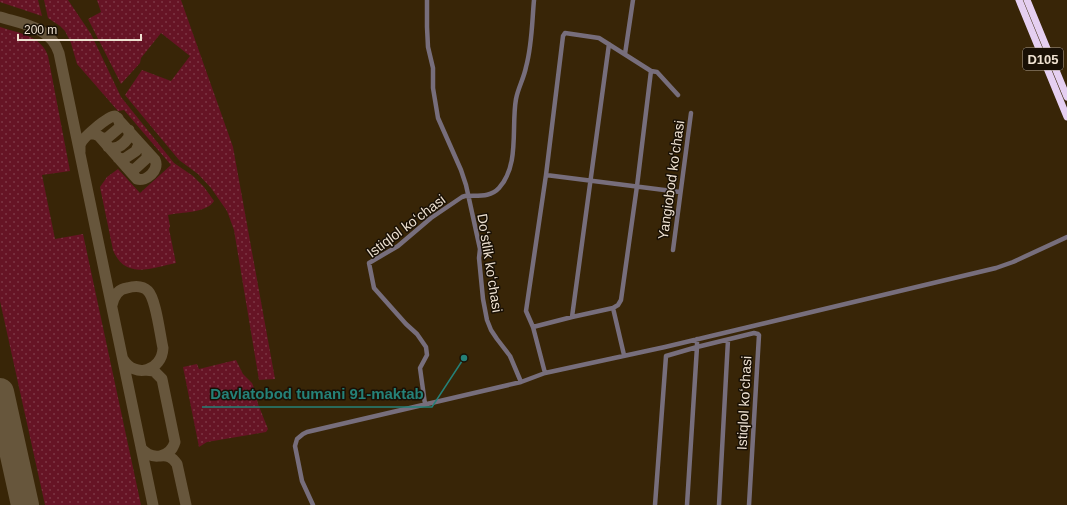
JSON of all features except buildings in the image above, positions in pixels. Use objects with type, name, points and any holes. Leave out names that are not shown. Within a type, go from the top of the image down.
[{"type":"highway","name":"D105","points":[[1019,0],[1067,118]]},
{"type":"highway","name":"D105","points":[[1027,0],[1067,97]]},
{"type":"street","name":"Doʻstlik koʻchasi","points":[[428,0],[428,47],[433,68],[433,88],[436,110],[438,118],[461,170],[468,196],[480,249],[483,299],[487,320],[491,330],[510,356],[521,382]]},
{"type":"street","points":[[468,196],[487,195],[493,193],[499,189],[509,172],[512,157],[516,98],[526,68],[534,0]]},
{"type":"street","points":[[625,54],[633,0]]},
{"type":"street","name":"Doʻstlik koʻchasi","points":[[545,374],[533,327],[526,311],[546,175],[563,36],[567,33],[599,38],[651,71],[657,72],[678,95]]},
{"type":"street","points":[[572,317],[609,44]]},
{"type":"street","points":[[533,327],[613,308],[618,305],[621,300],[651,71]]},
{"type":"street","name":"Yangiobod koʻchasi","points":[[672,250],[691,113]]},
{"type":"street","points":[[546,175],[680,192]]},
{"type":"street","name":"Istiqlol koʻchasi","points":[[425,404],[420,368],[427,355],[426,347],[417,334],[406,324],[374,288],[370,263],[406,240],[436,214],[462,197],[468,196]]},
{"type":"street","points":[[313,505],[299,471],[296,446],[297,439],[307,432],[521,382],[545,374],[624,355],[996,268],[1013,262],[1067,236]]},
{"type":"street","points":[[613,308],[624,355]]},
{"type":"street","name":"Istiqlol koʻchasi","points":[[655,505],[666,356],[754,333],[759,335],[749,505]]},
{"type":"street","points":[[687,505],[697,339]]},
{"type":"street","name":"Istiqlol koʻchasi","points":[[719,505],[728,340]]},
{"type":"shaded area","points":[[0,0],[38,0],[42,16],[0,2]]},
{"type":"shaded area","points":[[44,0],[68,0],[91,34],[121,97],[174,163],[193,176],[204,187],[214,201],[211,205],[200,210],[168,215],[170,226],[169,229],[176,263],[148,269],[132,269],[124,265],[118,259],[113,250],[100,187],[107,177],[118,169],[140,193],[171,165],[124,110],[118,111],[77,64],[71,43],[65,31],[48,18]]},
{"type":"shaded area","points":[[97,0],[181,0],[233,147],[275,379],[259,380],[234,230],[227,211],[211,188],[198,174],[179,160],[125,95],[142,70],[171,81],[190,56],[161,33],[141,58],[140,63],[121,84],[88,19],[101,12]]},
{"type":"shaded area","points":[[0,27],[28,36],[35,40],[45,49],[48,56],[70,171],[42,175],[55,239],[83,234],[141,505],[45,505],[0,301]]},
{"type":"shaded area","points":[[236,360],[243,374],[252,383],[258,404],[268,429],[266,432],[207,442],[199,447],[183,367],[197,364],[199,369]]},
{"type":"taxiway","points":[[0,17],[27,25],[43,32],[50,37],[59,53],[153,505]]},
{"type":"taxiway","points":[[80,152],[80,145],[85,138],[101,123],[115,116],[155,160],[156,168],[148,177],[144,179],[137,179],[99,136],[90,134]]},
{"type":"taxiway","points":[[100,137],[106,139],[119,128],[120,125],[118,118]]},
{"type":"taxiway","points":[[108,147],[114,148],[123,144],[129,137],[129,130]]},
{"type":"taxiway","points":[[118,158],[124,159],[136,151],[139,144],[137,140]]},
{"type":"taxiway","points":[[126,167],[133,170],[136,168],[147,158],[147,151]]},
{"type":"taxiway","points":[[112,305],[115,296],[119,291],[138,286],[146,289],[151,295],[157,318],[163,348],[158,362],[147,370],[141,370],[134,369],[123,359]]},
{"type":"taxiway","points":[[141,448],[150,455],[160,456],[169,452],[175,442],[162,379],[154,371],[145,370]]},
{"type":"taxiway","points":[[160,456],[170,457],[177,464],[186,505]]},
{"type":"runway","points":[[0,392],[25,505]]},
{"type":"place","name":"Davlatobod tumani 91-maktab","points":[[464,358]]}]
